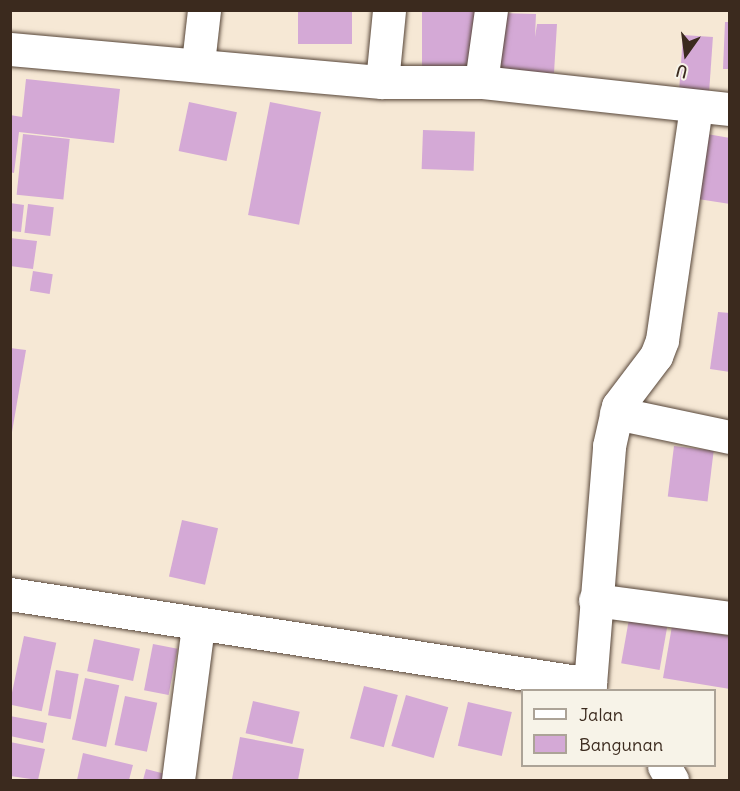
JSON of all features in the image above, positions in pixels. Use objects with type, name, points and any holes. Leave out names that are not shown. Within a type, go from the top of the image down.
[{"type":"street","points":[[198,63],[204,10]]},
{"type":"street","points":[[382,82],[389,10]]},
{"type":"street","points":[[481,82],[490,10]]},
{"type":"street","points":[[10,49],[198,63],[382,82],[481,82],[729,109]]},
{"type":"street","points":[[10,594],[198,626],[593,687],[595,600],[609,446],[616,413],[656,356],[662,340],[696,106]]},
{"type":"street","points":[[616,413],[729,436]]},
{"type":"street","points":[[595,600],[729,618]]},
{"type":"street","points":[[178,780],[198,626]]},
{"type":"building","points":[[298,10],[352,10],[352,44],[298,44]]},
{"type":"building","points":[[422,10],[479,10],[479,71],[422,71]]},
{"type":"building","points":[[499,13],[536,14],[535,37],[537,24],[557,24],[554,73],[497,71]]},
{"type":"building","points":[[725,22],[730,22],[730,69],[723,69]]},
{"type":"building","points":[[683,35],[713,37],[709,97],[679,95]]},
{"type":"building","points":[[26,79],[120,89],[114,143],[19,132],[14,173],[10,172],[10,115],[22,117]]},
{"type":"building","points":[[189,102],[237,112],[227,161],[179,151]]},
{"type":"building","points":[[270,102],[321,112],[299,225],[248,215]]},
{"type":"building","points":[[423,130],[475,132],[474,171],[422,169]]},
{"type":"building","points":[[23,134],[70,139],[63,200],[17,195]]},
{"type":"building","points":[[707,134],[730,138],[730,204],[698,199]]},
{"type":"building","points":[[10,203],[24,205],[21,232],[10,231]]},
{"type":"building","points":[[28,204],[54,207],[50,236],[24,233]]},
{"type":"building","points":[[10,238],[37,241],[33,269],[10,266]]},
{"type":"building","points":[[33,271],[53,274],[50,294],[30,291]]},
{"type":"building","points":[[718,312],[730,313],[730,372],[710,369]]},
{"type":"building","points":[[10,348],[26,350],[12,432],[10,432]]},
{"type":"building","points":[[674,446],[714,451],[707,501],[668,497]]},
{"type":"building","points":[[182,520],[218,528],[205,585],[169,577]]},
{"type":"building","points":[[629,619],[667,626],[660,670],[621,663]]},
{"type":"building","points":[[672,626],[730,636],[730,689],[663,678]]},
{"type":"building","points":[[24,636],[56,643],[42,711],[10,705]]},
{"type":"building","points":[[94,639],[140,649],[133,681],[87,671]]},
{"type":"building","points":[[153,644],[178,649],[169,695],[144,690]]},
{"type":"building","points":[[56,670],[79,674],[71,719],[48,715]]},
{"type":"building","points":[[85,678],[119,685],[106,747],[72,740]]},
{"type":"building","points":[[364,686],[398,695],[384,747],[350,738]]},
{"type":"building","points":[[406,695],[448,707],[434,758],[391,746]]},
{"type":"building","points":[[125,696],[157,703],[147,752],[115,745]]},
{"type":"building","points":[[253,701],[300,712],[292,744],[246,733]]},
{"type":"building","points":[[468,702],[512,712],[502,756],[458,746]]},
{"type":"building","points":[[10,716],[47,723],[43,743],[10,736]]},
{"type":"building","points":[[240,737],[304,749],[298,780],[232,779]]},
{"type":"building","points":[[10,742],[45,749],[38,780],[10,776]]},
{"type":"building","points":[[83,753],[133,765],[129,780],[77,780]]},
{"type":"building","points":[[146,769],[173,776],[172,780],[143,780]]}]
